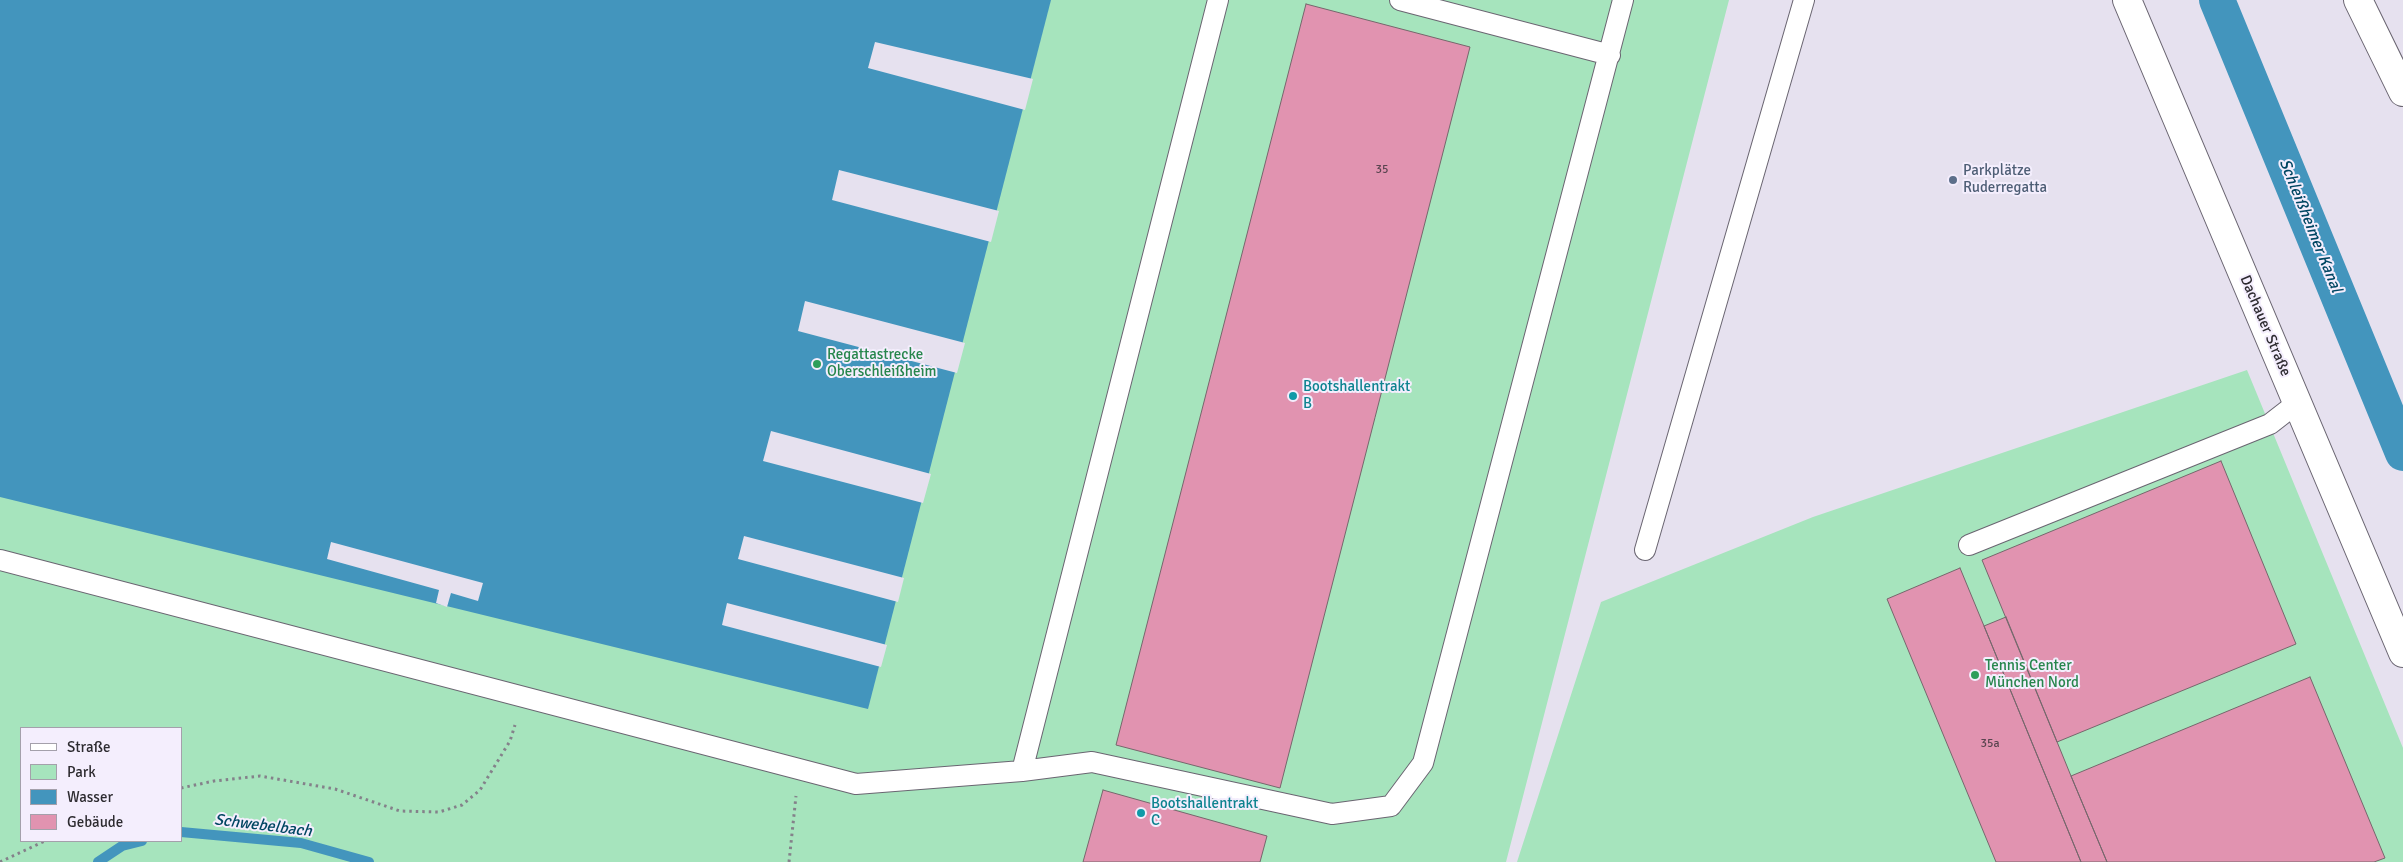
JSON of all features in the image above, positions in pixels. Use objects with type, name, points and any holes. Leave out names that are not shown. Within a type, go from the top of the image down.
[{"type":"street","name":"Dachauer Straße","points":[[2127,0],[2403,653]]},
{"type":"street","points":[[2358,0],[2403,92]]},
{"type":"lane","points":[[1022,771],[1218,0]]},
{"type":"lane","points":[[1400,0],[1610,55]]},
{"type":"lane","points":[[0,560],[856,784],[1022,771],[1092,762],[1332,814],[1391,806],[1423,763],[1624,0]]},
{"type":"lane","points":[[1645,550],[1804,0]]},
{"type":"lane","points":[[1969,545],[2270,424],[2297,403]]},
{"type":"path","points":[[182,788],[214,781],[260,776],[335,789],[400,811],[439,812],[462,805],[480,790],[510,741],[523,698]]},
{"type":"path","points":[[789,862],[795,815],[797,768]]},
{"type":"path","points":[[0,862],[43,842]]},
{"type":"green space","name":"Regattastrecke Oberschleißheim","points":[[0,0],[1729,0],[1506,862],[0,862]]},
{"type":"green space","name":"Tennis Center München Nord","points":[[2247,370],[2403,748],[2403,862],[1517,862],[1601,602],[1813,517]]},
{"type":"water","name":"Regattastrecke Oberschleißheim","points":[[0,0],[1051,0],[868,709],[0,497]]},
{"type":"pier","points":[[875,42],[1033,79],[1025,110],[868,68]]},
{"type":"pier","points":[[839,170],[999,211],[991,242],[832,200]]},
{"type":"pier","points":[[805,301],[965,343],[957,373],[798,331]]},
{"type":"pier","points":[[771,431],[931,474],[923,503],[763,461]]},
{"type":"pier","points":[[744,536],[904,578],[898,602],[738,559]]},
{"type":"pier","points":[[331,542],[483,583],[478,601],[451,593],[447,607],[436,603],[439,590],[327,559]]},
{"type":"pier","points":[[727,603],[887,645],[881,667],[722,625]]},
{"type":"building","name":"Bootshallentrakt B","points":[[1306,4],[1470,47],[1280,788],[1116,745]]},
{"type":"building","points":[[2221,461],[2296,644],[2057,742],[1982,560]]},
{"type":"building","points":[[1960,568],[2081,862],[1996,862],[1887,599]]},
{"type":"building","points":[[2006,617],[2107,862],[2081,862],[1984,626]]},
{"type":"building","points":[[2310,677],[2385,858],[2374,862],[2107,862],[2071,776]]},
{"type":"building","name":"Bootshallentrakt C","points":[[1103,790],[1267,836],[1260,862],[1083,862]]},
{"type":"waterway","name":"Schleißheimer Kanal","points":[[2217,0],[2403,453]]},
{"type":"waterway","name":"Schwebelbach","points":[[182,832],[301,843],[369,862]]},
{"type":"waterway","name":"Schwebelbach","points":[[98,862],[122,846],[138,842]]},
{"type":"place","name":"Parkplätze Ruderregatta","points":[[1953,180]]},
{"type":"place","name":"Regattastrecke Oberschleißheim","points":[[817,364]]},
{"type":"place","name":"Bootshallentrakt B","points":[[1293,396]]},
{"type":"place","name":"Tennis Center München Nord","points":[[1975,675]]},
{"type":"place","name":"Bootshallentrakt C","points":[[1141,813]]}]
